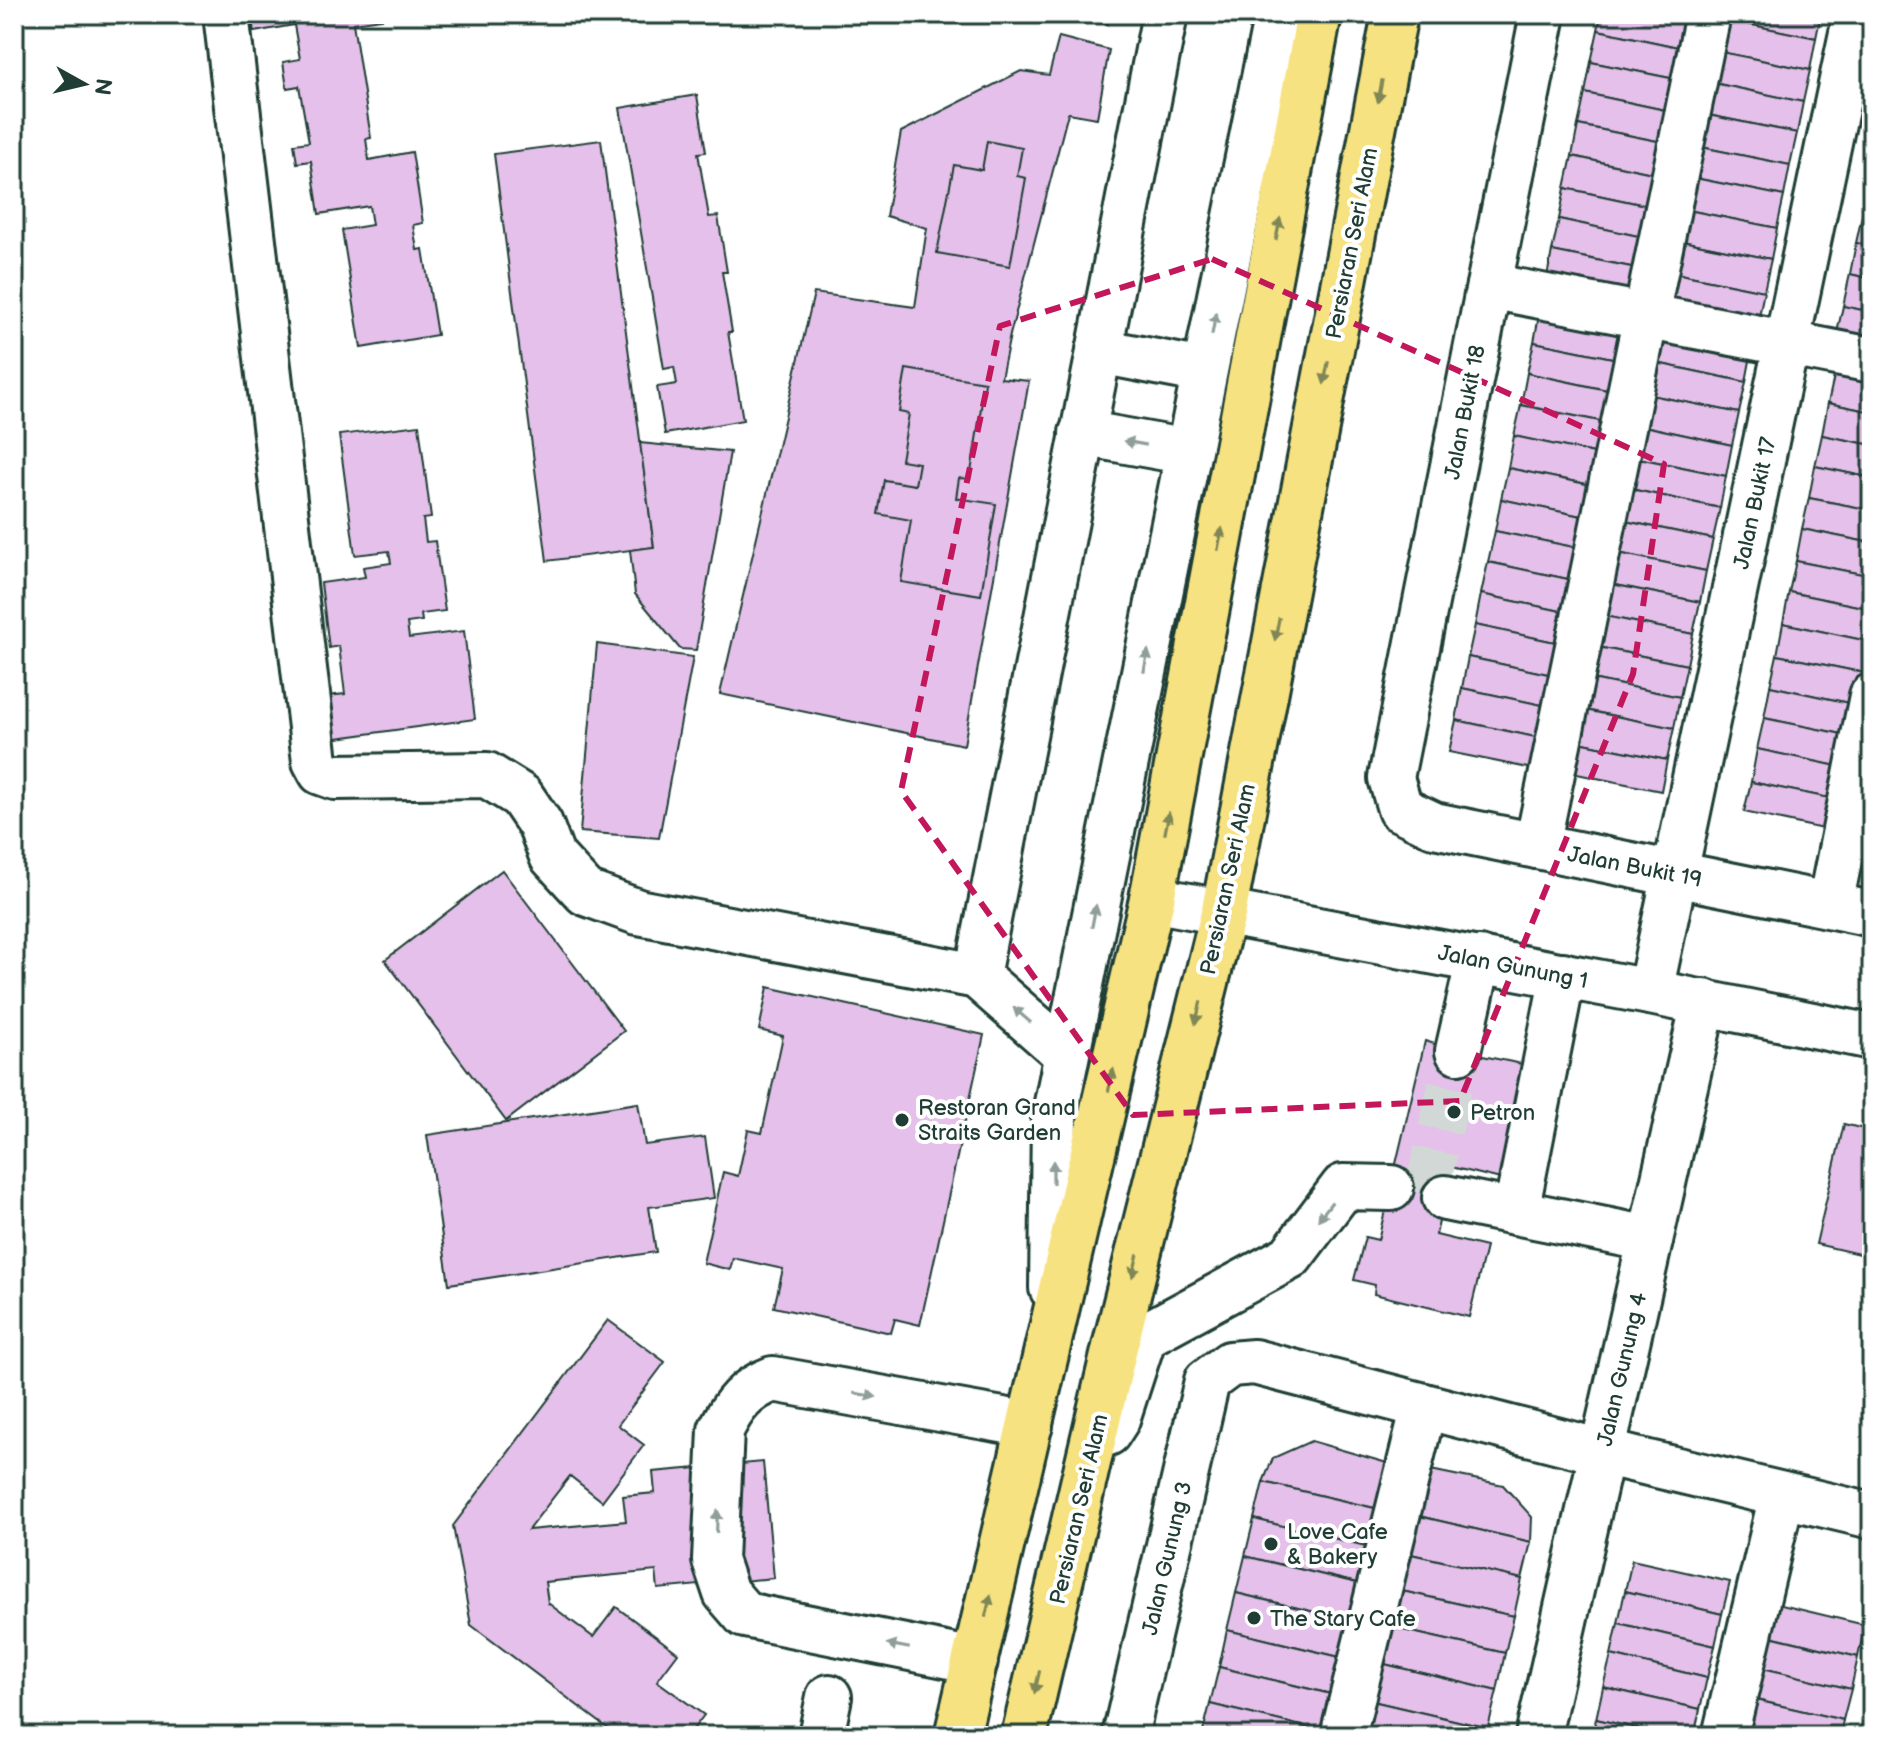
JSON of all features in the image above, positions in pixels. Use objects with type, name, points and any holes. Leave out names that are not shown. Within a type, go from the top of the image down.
[{"type":"main road","points":[[957,1736],[1152,899],[1319,14]]},
{"type":"main road","name":"Persiaran Seri Alam","points":[[1024,1736],[1115,1347],[1224,910],[1395,14]]},
{"type":"street","points":[[226,14],[315,761],[321,772],[335,777],[487,775],[521,796],[540,824],[552,856],[586,893],[638,912],[977,976],[1066,1054]]},
{"type":"street","points":[[977,976],[1165,14]]},
{"type":"street","points":[[1052,1334],[1054,1118],[1277,14]]},
{"type":"street","name":"Jalan Bukit 18","points":[[1400,809],[1391,778],[1543,14]]},
{"type":"street","points":[[1537,846],[1708,14]]},
{"type":"street","name":"Jalan Bukit 17","points":[[1650,992],[1856,14]]},
{"type":"street","points":[[1489,286],[1872,360]]},
{"type":"street","points":[[1099,351],[1204,371]]},
{"type":"street","points":[[1082,433],[1188,452]]},
{"type":"street","points":[[1851,910],[1872,696]]},
{"type":"street","name":"Jalan Bukit 19","points":[[1400,809],[1434,825],[1851,910]]},
{"type":"street","name":"Jalan Gunung 1","points":[[1152,899],[1224,910],[1872,1037]]},
{"type":"street","points":[[1458,1051],[1479,959]]},
{"type":"street","points":[[1516,1212],[1563,975]]},
{"type":"street","name":"Jalan Gunung 4","points":[[1538,1736],[1704,1002]]},
{"type":"street","points":[[1091,1458],[1117,1419],[1144,1336],[1290,1257],[1343,1187],[1391,1188]]},
{"type":"street","points":[[1445,1198],[1650,1239]]},
{"type":"street","name":"Jalan Gunung 3","points":[[1125,1736],[1207,1381],[1230,1364],[1254,1362],[1424,1406]]},
{"type":"street","points":[[975,1661],[745,1615],[726,1593],[715,1560],[721,1430],[728,1414],[752,1387],[773,1379],[1030,1425]]},
{"type":"street","points":[[1343,1736],[1424,1406],[1872,1516]]},
{"type":"street","points":[[1725,1736],[1782,1495]]},
{"type":"highlighted area","points":[[1212,259],[1664,464],[1633,674],[1460,1101],[1133,1115],[901,791],[1000,326]]},
{"type":"building","points":[[251,14],[381,14],[382,19],[353,23],[371,138],[366,139],[369,160],[412,152],[423,223],[413,225],[417,250],[423,249],[437,335],[361,348],[342,230],[372,225],[369,206],[319,214],[311,161],[297,163],[294,144],[309,142],[299,86],[287,88],[283,62],[300,59],[294,25],[254,32]]},
{"type":"building","points":[[1080,14],[1109,14],[1108,24],[1080,20]]},
{"type":"building","points":[[1601,14],[1678,14],[1698,18],[1692,50],[1598,30]]},
{"type":"building","points":[[1723,14],[1821,14],[1816,38],[1722,19]]},
{"type":"building","points":[[1722,19],[1816,38],[1810,70],[1716,51]]},
{"type":"building","points":[[1598,30],[1692,50],[1685,81],[1591,62]]},
{"type":"building","points":[[1059,37],[1109,50],[1097,118],[1068,113],[1001,378],[1029,381],[964,745],[720,694],[814,293],[915,307],[927,228],[886,216],[901,132],[1021,71],[1049,75]]},
{"type":"building","points":[[1716,51],[1810,70],[1803,102],[1709,82]]},
{"type":"building","points":[[1591,62],[1685,81],[1679,113],[1585,93]]},
{"type":"building","points":[[1709,82],[1803,102],[1797,133],[1703,114]]},
{"type":"building","points":[[1585,93],[1679,113],[1672,144],[1578,125]]},
{"type":"building","points":[[697,95],[706,152],[698,153],[709,217],[718,216],[727,272],[722,272],[732,332],[728,332],[743,420],[665,434],[657,387],[677,384],[674,367],[664,369],[620,108]]},
{"type":"building","points":[[1703,114],[1797,133],[1790,165],[1696,146]]},
{"type":"building","points":[[1578,125],[1672,144],[1666,176],[1572,156]]},
{"type":"building","points":[[601,140],[654,547],[547,561],[494,154]]},
{"type":"building","points":[[987,141],[1022,148],[1017,176],[1026,178],[1010,266],[937,253],[954,165],[982,170]]},
{"type":"building","points":[[1696,146],[1790,165],[1784,196],[1690,177]]},
{"type":"building","points":[[1572,156],[1666,176],[1659,208],[1565,188]]},
{"type":"building","points":[[1690,177],[1784,196],[1777,228],[1683,209]]},
{"type":"building","points":[[1869,180],[1872,180],[1872,213],[1863,211]]},
{"type":"building","points":[[1565,188],[1659,208],[1652,239],[1559,219]]},
{"type":"building","points":[[1683,209],[1777,228],[1771,259],[1677,240]]},
{"type":"building","points":[[1863,211],[1872,213],[1872,246],[1856,243]]},
{"type":"building","points":[[1559,219],[1652,239],[1646,270],[1552,251]]},
{"type":"building","points":[[1677,240],[1771,259],[1764,291],[1670,272]]},
{"type":"building","points":[[1856,243],[1872,246],[1872,279],[1850,274]]},
{"type":"building","points":[[1552,251],[1646,270],[1639,302],[1546,282]]},
{"type":"building","points":[[1670,272],[1764,291],[1758,322],[1664,303]]},
{"type":"building","points":[[1850,274],[1872,279],[1872,312],[1843,306]]},
{"type":"building","points":[[1843,306],[1872,312],[1872,345],[1836,337]]},
{"type":"building","points":[[1540,310],[1634,330],[1627,361],[1534,342]]},
{"type":"building","points":[[1659,331],[1752,350],[1746,382],[1652,362]]},
{"type":"building","points":[[1534,342],[1627,361],[1621,393],[1527,373]]},
{"type":"building","points":[[1652,362],[1746,382],[1739,413],[1646,394]]},
{"type":"building","points":[[906,369],[985,382],[970,479],[959,478],[956,498],[996,504],[981,595],[901,582],[911,520],[878,514],[884,480],[915,485],[919,463],[901,460],[909,414],[899,412]]},
{"type":"building","points":[[1835,372],[1872,379],[1872,412],[1828,403]]},
{"type":"building","points":[[1527,373],[1621,393],[1614,424],[1521,405]]},
{"type":"building","points":[[1646,394],[1739,413],[1732,445],[1639,425]]},
{"type":"building","points":[[1828,403],[1872,412],[1872,445],[1822,435]]},
{"type":"building","points":[[1521,405],[1614,424],[1608,456],[1514,436]]},
{"type":"building","points":[[419,425],[431,518],[423,519],[426,542],[435,541],[445,611],[421,614],[422,621],[407,623],[409,638],[464,631],[475,719],[315,741],[309,698],[345,694],[339,646],[329,648],[321,583],[365,577],[363,567],[391,563],[389,551],[355,555],[339,435]]},
{"type":"building","points":[[1639,425],[1732,445],[1726,476],[1633,457]]},
{"type":"building","points":[[1822,435],[1872,445],[1872,478],[1815,466]]},
{"type":"building","points":[[1514,436],[1608,456],[1601,487],[1508,468]]},
{"type":"building","points":[[640,443],[730,452],[696,650],[680,649],[635,594],[630,550],[654,547]]},
{"type":"building","points":[[1633,457],[1726,476],[1720,508],[1626,488]]},
{"type":"building","points":[[1815,466],[1872,478],[1872,510],[1809,498]]},
{"type":"building","points":[[1508,468],[1601,487],[1595,519],[1501,499]]},
{"type":"building","points":[[1626,488],[1720,508],[1713,539],[1620,520]]},
{"type":"building","points":[[1809,498],[1872,510],[1872,543],[1802,529]]},
{"type":"building","points":[[1501,499],[1595,519],[1588,550],[1495,531]]},
{"type":"building","points":[[1620,520],[1713,539],[1706,571],[1613,552]]},
{"type":"building","points":[[1802,529],[1872,543],[1872,576],[1796,561]]},
{"type":"building","points":[[1495,531],[1588,550],[1582,582],[1488,562]]},
{"type":"building","points":[[1613,552],[1706,571],[1700,602],[1606,583]]},
{"type":"building","points":[[1796,561],[1872,576],[1872,609],[1789,592]]},
{"type":"building","points":[[1488,562],[1582,582],[1575,614],[1481,594]]},
{"type":"building","points":[[1606,583],[1700,602],[1693,634],[1600,615]]},
{"type":"building","points":[[1789,592],[1872,609],[1872,642],[1783,623]]},
{"type":"building","points":[[1481,594],[1575,614],[1569,645],[1475,625]]},
{"type":"building","points":[[1600,615],[1693,634],[1687,665],[1593,646]]},
{"type":"building","points":[[1783,623],[1872,642],[1870,674],[1777,655]]},
{"type":"building","points":[[1475,625],[1569,645],[1562,677],[1468,657]]},
{"type":"building","points":[[597,644],[693,657],[659,838],[580,832]]},
{"type":"building","points":[[1593,646],[1687,665],[1680,697],[1587,678]]},
{"type":"building","points":[[1777,655],[1870,674],[1863,706],[1770,686]]},
{"type":"building","points":[[1468,657],[1562,677],[1556,708],[1462,688]]},
{"type":"building","points":[[1587,678],[1680,697],[1674,728],[1580,709]]},
{"type":"building","points":[[1770,686],[1863,706],[1857,737],[1764,718]]},
{"type":"building","points":[[1462,688],[1556,708],[1549,740],[1456,720]]},
{"type":"building","points":[[1580,709],[1674,728],[1667,760],[1574,741]]},
{"type":"building","points":[[1764,718],[1857,737],[1851,769],[1757,749]]},
{"type":"building","points":[[1456,720],[1549,740],[1543,771],[1449,752]]},
{"type":"building","points":[[1574,741],[1667,760],[1661,791],[1567,772]]},
{"type":"building","points":[[1757,749],[1851,769],[1844,801],[1751,782]]},
{"type":"building","points":[[1751,782],[1844,801],[1837,832],[1744,812]]},
{"type":"building","points":[[502,870],[624,1031],[506,1121],[385,960]]},
{"type":"building","points":[[768,987],[984,1035],[920,1325],[895,1319],[891,1333],[774,1307],[783,1269],[733,1258],[730,1270],[703,1263],[723,1172],[738,1176],[748,1130],[762,1133],[783,1036],[759,1030]]},
{"type":"building","points":[[1425,1041],[1532,1066],[1505,1180],[1451,1167],[1436,1235],[1486,1247],[1469,1317],[1374,1294],[1375,1285],[1354,1280],[1365,1237],[1378,1240]]},
{"type":"building","points":[[638,1103],[645,1145],[705,1137],[714,1198],[649,1207],[656,1252],[449,1284],[427,1135]]},
{"type":"building","points":[[1844,1124],[1872,1131],[1872,1257],[1816,1244]]},
{"type":"building","points":[[608,1320],[665,1362],[618,1425],[644,1445],[602,1501],[570,1476],[528,1530],[626,1521],[623,1496],[655,1493],[653,1472],[763,1462],[774,1578],[658,1589],[656,1571],[545,1582],[548,1603],[593,1637],[616,1607],[678,1653],[657,1681],[704,1715],[688,1736],[618,1736],[471,1625],[453,1526]]},
{"type":"building","points":[[1311,1441],[1394,1465],[1383,1510],[1263,1482],[1273,1458]]},
{"type":"building","points":[[1421,1468],[1503,1485],[1532,1517],[1531,1542],[1410,1514]]},
{"type":"building","points":[[1263,1482],[1383,1510],[1374,1548],[1254,1519]]},
{"type":"building","points":[[1410,1514],[1531,1542],[1522,1579],[1402,1552]]},
{"type":"building","points":[[1254,1519],[1374,1548],[1365,1585],[1245,1556]]},
{"type":"building","points":[[1402,1552],[1522,1579],[1514,1616],[1393,1589]]},
{"type":"building","points":[[1245,1556],[1365,1585],[1356,1622],[1236,1593]]},
{"type":"building","points":[[1632,1560],[1730,1582],[1722,1614],[1625,1591]]},
{"type":"building","points":[[1393,1589],[1514,1616],[1505,1653],[1385,1626]]},
{"type":"building","points":[[1625,1591],[1722,1614],[1715,1646],[1618,1623]]},
{"type":"building","points":[[1236,1593],[1356,1622],[1348,1659],[1227,1630]]},
{"type":"building","points":[[1769,1602],[1865,1625],[1858,1657],[1761,1634]]},
{"type":"building","points":[[1618,1623],[1715,1646],[1707,1678],[1611,1655]]},
{"type":"building","points":[[1385,1626],[1505,1653],[1497,1691],[1376,1662]]},
{"type":"building","points":[[1227,1630],[1348,1659],[1339,1696],[1219,1667]]},
{"type":"building","points":[[1761,1634],[1858,1657],[1851,1689],[1754,1666]]},
{"type":"building","points":[[1611,1655],[1707,1678],[1700,1709],[1603,1687]]},
{"type":"building","points":[[1376,1662],[1497,1691],[1488,1728],[1368,1700]]},
{"type":"building","points":[[1754,1666],[1851,1689],[1843,1720],[1747,1698]]},
{"type":"building","points":[[1219,1667],[1339,1696],[1330,1733],[1210,1704]]},
{"type":"building","points":[[1603,1687],[1700,1709],[1694,1736],[1671,1736],[1596,1719]]},
{"type":"building","points":[[1747,1698],[1843,1720],[1840,1736],[1768,1736],[1739,1729]]},
{"type":"building","points":[[1368,1700],[1488,1728],[1486,1736],[1360,1736]]},
{"type":"building","points":[[1210,1704],[1330,1733],[1329,1736],[1202,1736]]},
{"type":"building","points":[[1596,1719],[1671,1736],[1592,1736]]},
{"type":"tunnel","points":[[1426,1194],[1458,1051]]},
{"type":"place","name":"Petron","points":[[1454,1112]]},
{"type":"place","name":"Restoran Grand Straits Garden","points":[[902,1120]]},
{"type":"place","name":"Love Cafe & Bakery","points":[[1271,1544]]},
{"type":"place","name":"The Stary Cafe","points":[[1254,1618]]}]
